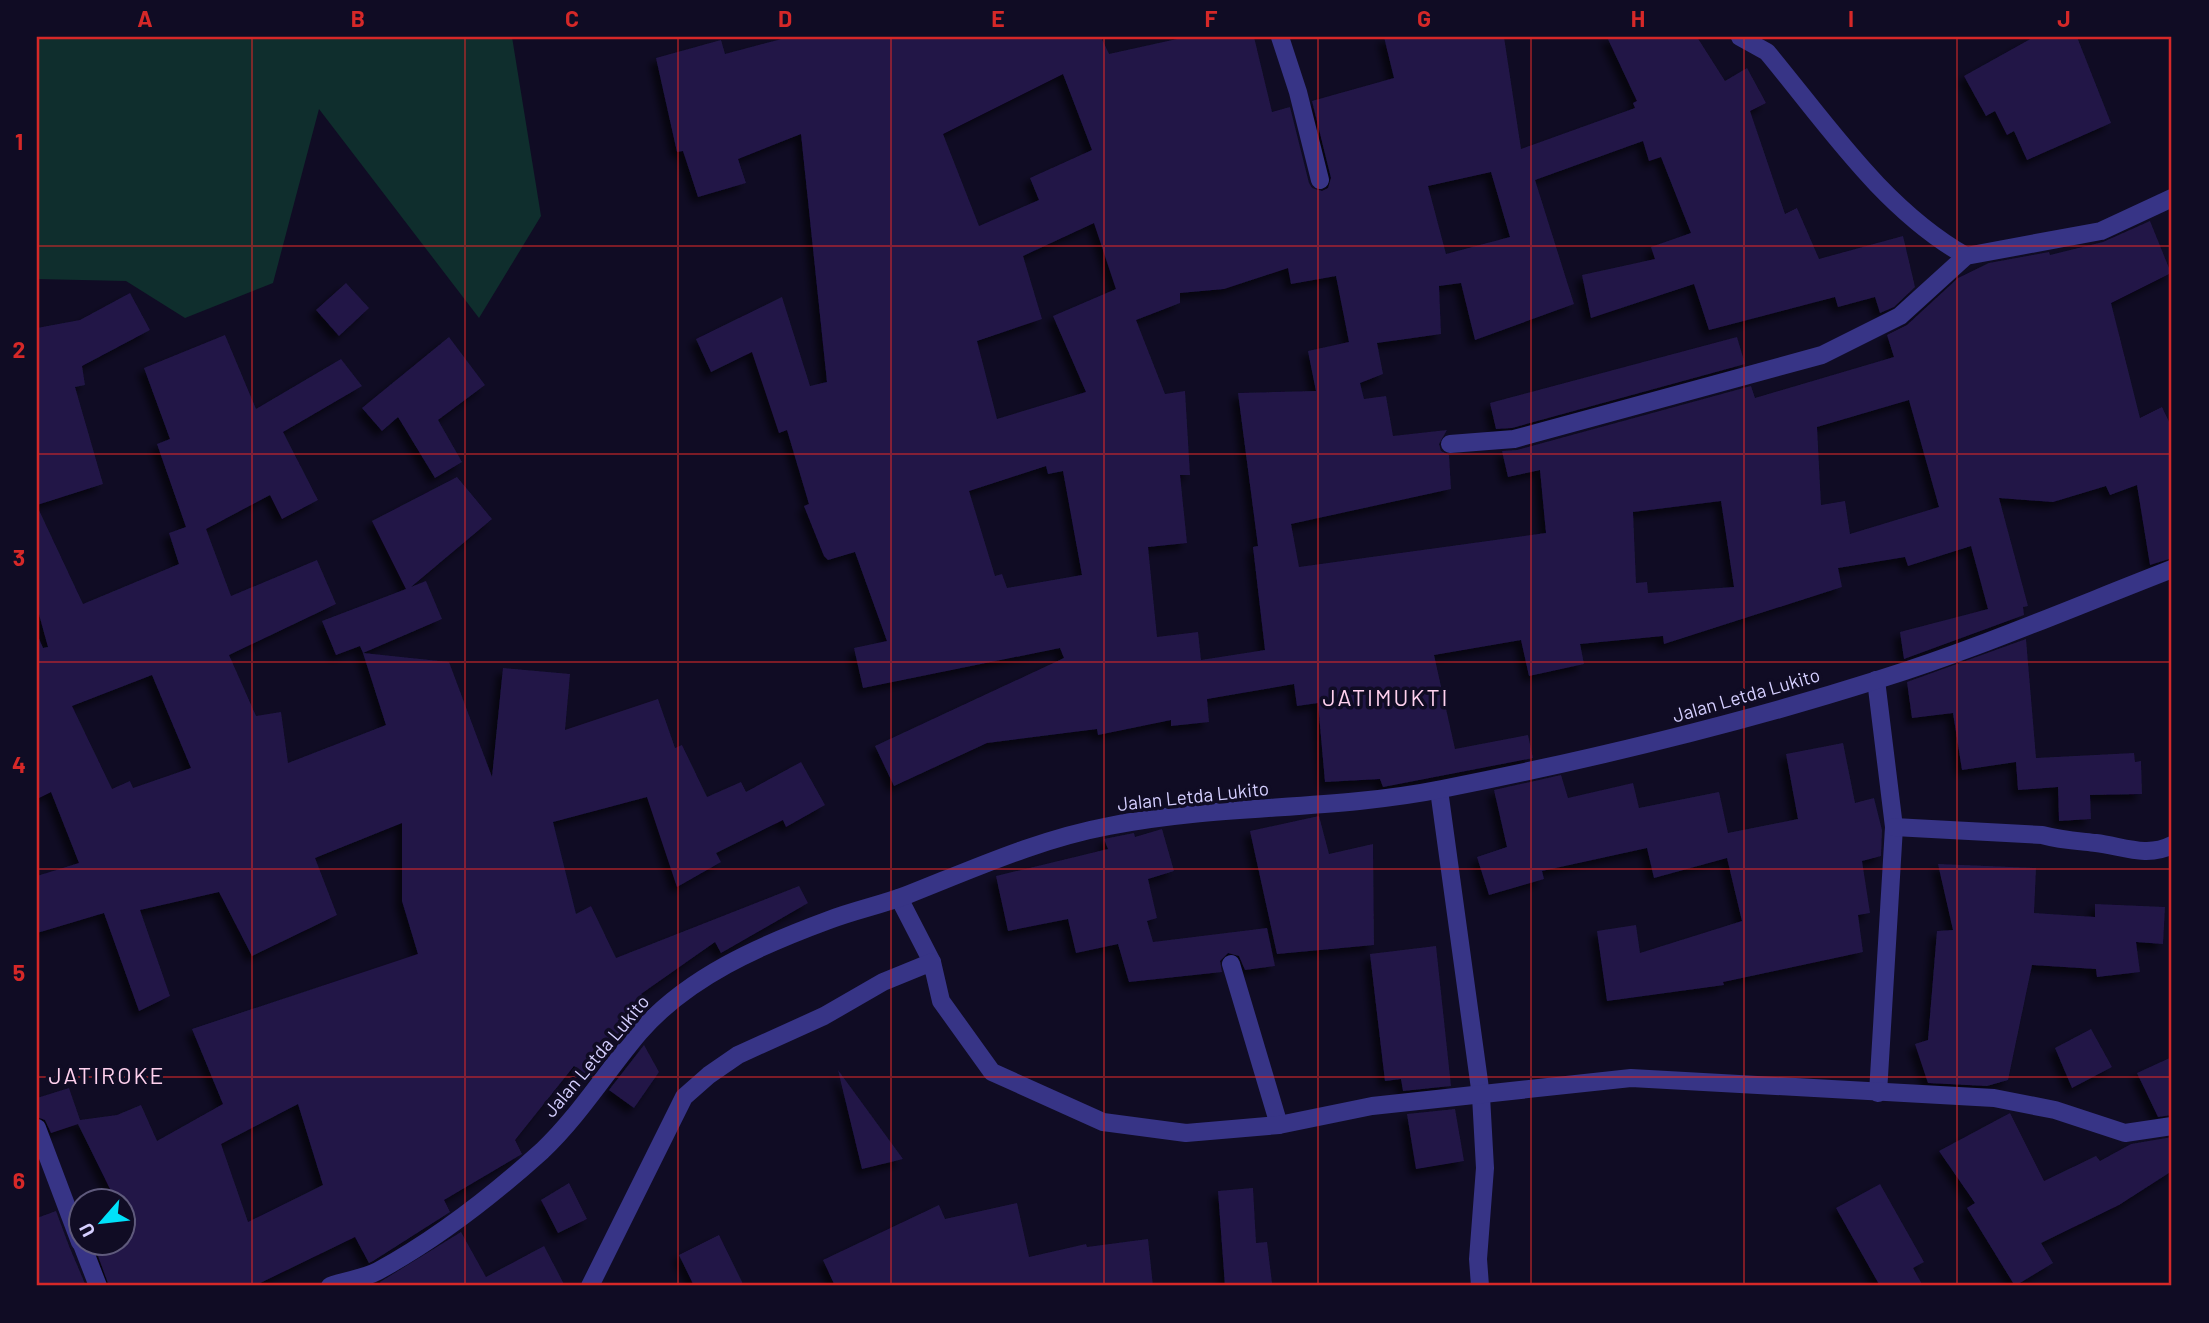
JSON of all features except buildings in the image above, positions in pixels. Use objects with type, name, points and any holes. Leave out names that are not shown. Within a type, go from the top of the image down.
[{"type":"street","points":[[1280,37],[1298,92],[1320,180]]},
{"type":"street","points":[[1740,37],[1767,52],[1893,202],[1933,238],[1966,257]]},
{"type":"street","points":[[1450,444],[1514,439],[1822,355],[1899,316],[1966,257],[2101,231],[2172,198]]},
{"type":"street","name":"Jalan Letda Lukito","points":[[330,1286],[375,1280],[449,1227],[542,1150],[578,1113],[641,1030],[669,1003],[703,979],[763,948],[830,919],[899,898],[1038,844],[1108,826],[1173,816],[1335,805],[1439,790],[1660,741],[1876,680],[1980,645],[2172,569]]},
{"type":"street","points":[[1876,680],[1894,827],[1878,1093]]},
{"type":"street","points":[[1439,790],[1481,1096],[1485,1168],[1478,1259],[1480,1286]]},
{"type":"street","points":[[1894,827],[2042,835],[2063,841],[2099,843],[2122,850],[2164,849],[2172,845]]},
{"type":"street","points":[[899,898],[932,962],[941,1002],[992,1072],[1103,1122],[1186,1133],[1279,1125],[1372,1106],[1631,1078],[1994,1098],[2055,1110],[2125,1133],[2172,1126]]},
{"type":"street","points":[[590,1286],[684,1097],[738,1055],[824,1016],[883,982],[932,962]]},
{"type":"street","points":[[1231,964],[1279,1125]]},
{"type":"street","points":[[37,1128],[66,1203]]},
{"type":"street","points":[[86,1256],[97,1286]]},
{"type":"green space","points":[[37,37],[512,37],[541,216],[479,318],[319,109],[273,283],[185,318],[126,281],[37,279]]},
{"type":"district","name":"JATIMUKTI","points":[[1386,698]]},
{"type":"district","name":"JATIROKE","points":[[107,1076]]}]
